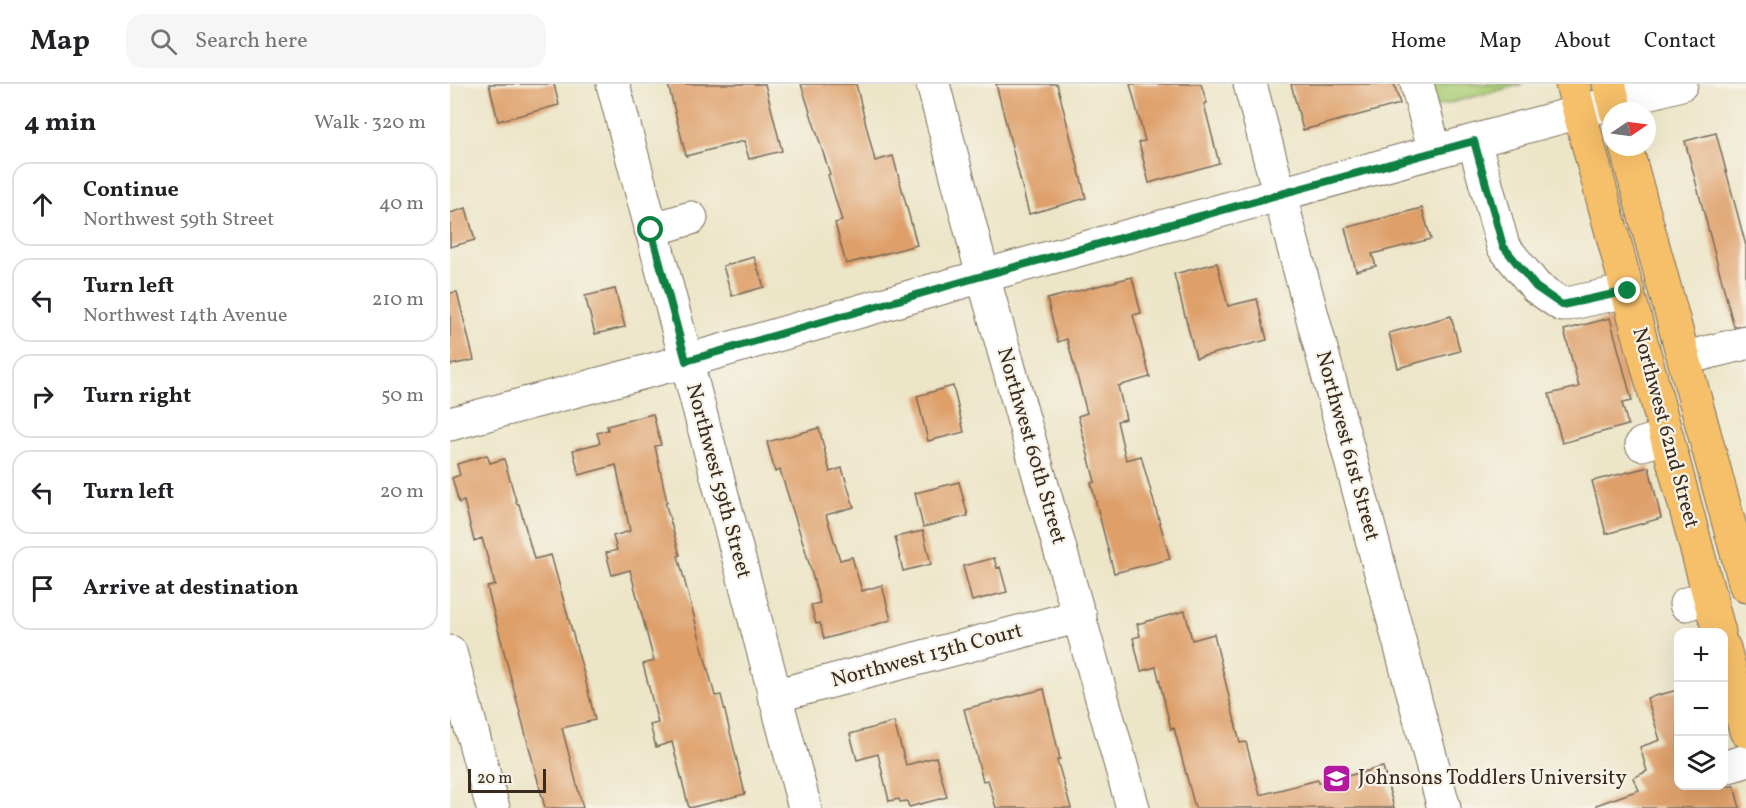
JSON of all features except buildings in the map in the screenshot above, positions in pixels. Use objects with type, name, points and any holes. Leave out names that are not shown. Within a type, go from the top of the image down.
[{"type":"main road","name":"Northwest 62nd Street","points":[[1576,98],[1628,291],[1654,441],[1698,600],[1711,628]]},
{"type":"main road","name":"Northwest 62nd Street","points":[[1629,156],[1746,586]]},
{"type":"main road","name":"Northwest 62nd Street","points":[[1728,669],[1746,731]]},
{"type":"street","name":"Northwest 59th Street","points":[[613,84],[805,808]]},
{"type":"street","name":"Northwest 60th Street","points":[[933,84],[982,276],[1133,808]]},
{"type":"street","name":"Northwest 61st Street","points":[[1250,84],[1444,808]]},
{"type":"street","points":[[1417,84],[1435,152]]},
{"type":"street","points":[[450,424],[686,361],[982,276],[1474,141],[1576,98],[1613,99],[1681,84]]},
{"type":"street","points":[[1474,141],[1503,246],[1536,287],[1562,305],[1628,291]]},
{"type":"street","points":[[651,230],[691,218]]},
{"type":"street","points":[[1685,358],[1746,343]]},
{"type":"street","name":"Northwest 13th Court","points":[[774,696],[1080,616]]},
{"type":"street","points":[[450,652],[493,808]]},
{"type":"green space","points":[[1424,84],[1523,84],[1430,108]]},
{"type":"place","name":"Johnsons Toddlers University","points":[[1337,778]]},
{"type":"route","points":[[651,230],[686,361],[982,276],[1474,141],[1503,246],[1536,287],[1562,305],[1628,291]]}]
